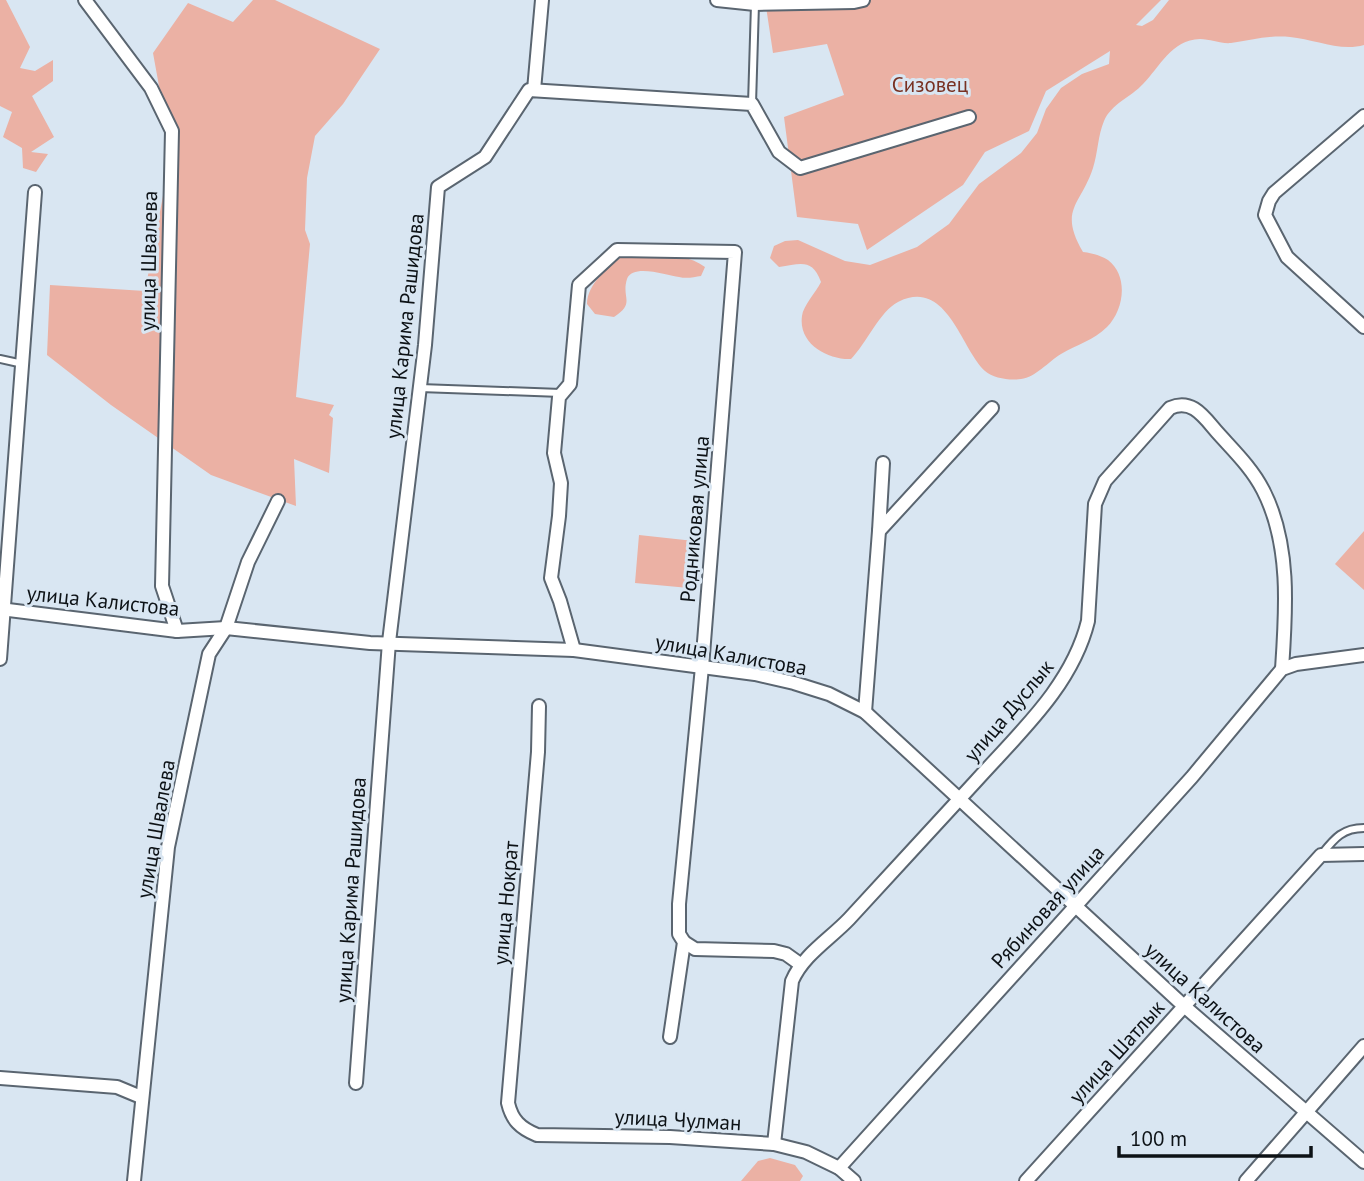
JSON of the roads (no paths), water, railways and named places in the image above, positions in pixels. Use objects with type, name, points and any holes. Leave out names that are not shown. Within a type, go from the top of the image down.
[{"type":"street","name":"улица Швалева","points":[[85,0],[151,88],[172,131],[162,586],[177,631]]},
{"type":"street","points":[[542,0],[534,90],[752,104],[779,152],[800,168],[969,117]]},
{"type":"street","points":[[717,0],[755,5],[863,0]]},
{"type":"street","name":"улица Карима Рашидова","points":[[356,1083],[389,642],[420,388],[438,187],[485,157],[529,90],[534,90]]},
{"type":"street","points":[[1364,116],[1274,193],[1265,215],[1287,257],[1364,327]]},
{"type":"street","points":[[0,659],[36,192]]},
{"type":"street","name":"Родниковая улица","points":[[562,393],[570,384],[579,285],[617,250],[735,252],[702,667],[679,904],[679,934],[684,942],[670,1037]]},
{"type":"street","points":[[562,393],[559,397],[554,453],[561,483],[551,578],[573,650]]},
{"type":"street","name":"улица Дуслык","points":[[800,964],[844,925],[1040,710],[1069,671],[1084,639],[1088,621],[1095,504],[1099,491],[1170,408],[1176,405],[1188,405],[1201,413],[1253,473],[1272,510],[1282,552],[1286,617],[1282,669]]},
{"type":"street","points":[[879,531],[992,408]]},
{"type":"street","points":[[865,712],[883,463]]},
{"type":"street","name":"улица Швалева","points":[[134,1181],[168,847],[209,654],[226,628],[248,562],[278,500]]},
{"type":"street","name":"улица Калистова","points":[[2,609],[177,631],[226,628],[370,643],[573,650],[755,674],[829,694],[865,712],[1184,1006],[1364,1161]]},
{"type":"street","points":[[1282,669],[1296,664],[1364,655]]},
{"type":"street","name":"Рябиновая улица","points":[[839,1168],[1192,778],[1282,669]]},
{"type":"street","name":"улица Нократ","points":[[508,1103],[537,766],[539,706]]},
{"type":"street","points":[[1321,855],[1364,854]]},
{"type":"street","name":"улица Шатлык","points":[[1026,1181],[1321,855]]},
{"type":"street","points":[[684,942],[695,950],[774,951],[786,954],[800,964],[792,981],[774,1144]]},
{"type":"street","points":[[1246,1181],[1364,1046]]},
{"type":"street","points":[[0,1078],[117,1087],[141,1097]]},
{"type":"street","name":"улица Чулман","points":[[508,1103],[513,1118],[519,1125],[537,1135],[670,1137],[774,1144],[806,1152],[839,1168],[854,1181]]},
{"type":"lane","points":[[752,104],[755,5]]},
{"type":"lane","points":[[0,359],[23,364]]},
{"type":"lane","points":[[420,388],[562,393]]},
{"type":"lane","points":[[1321,855],[1337,835],[1346,830],[1364,828]]},
{"type":"park label","name":"Сизовец","points":[[930,85]]}]
